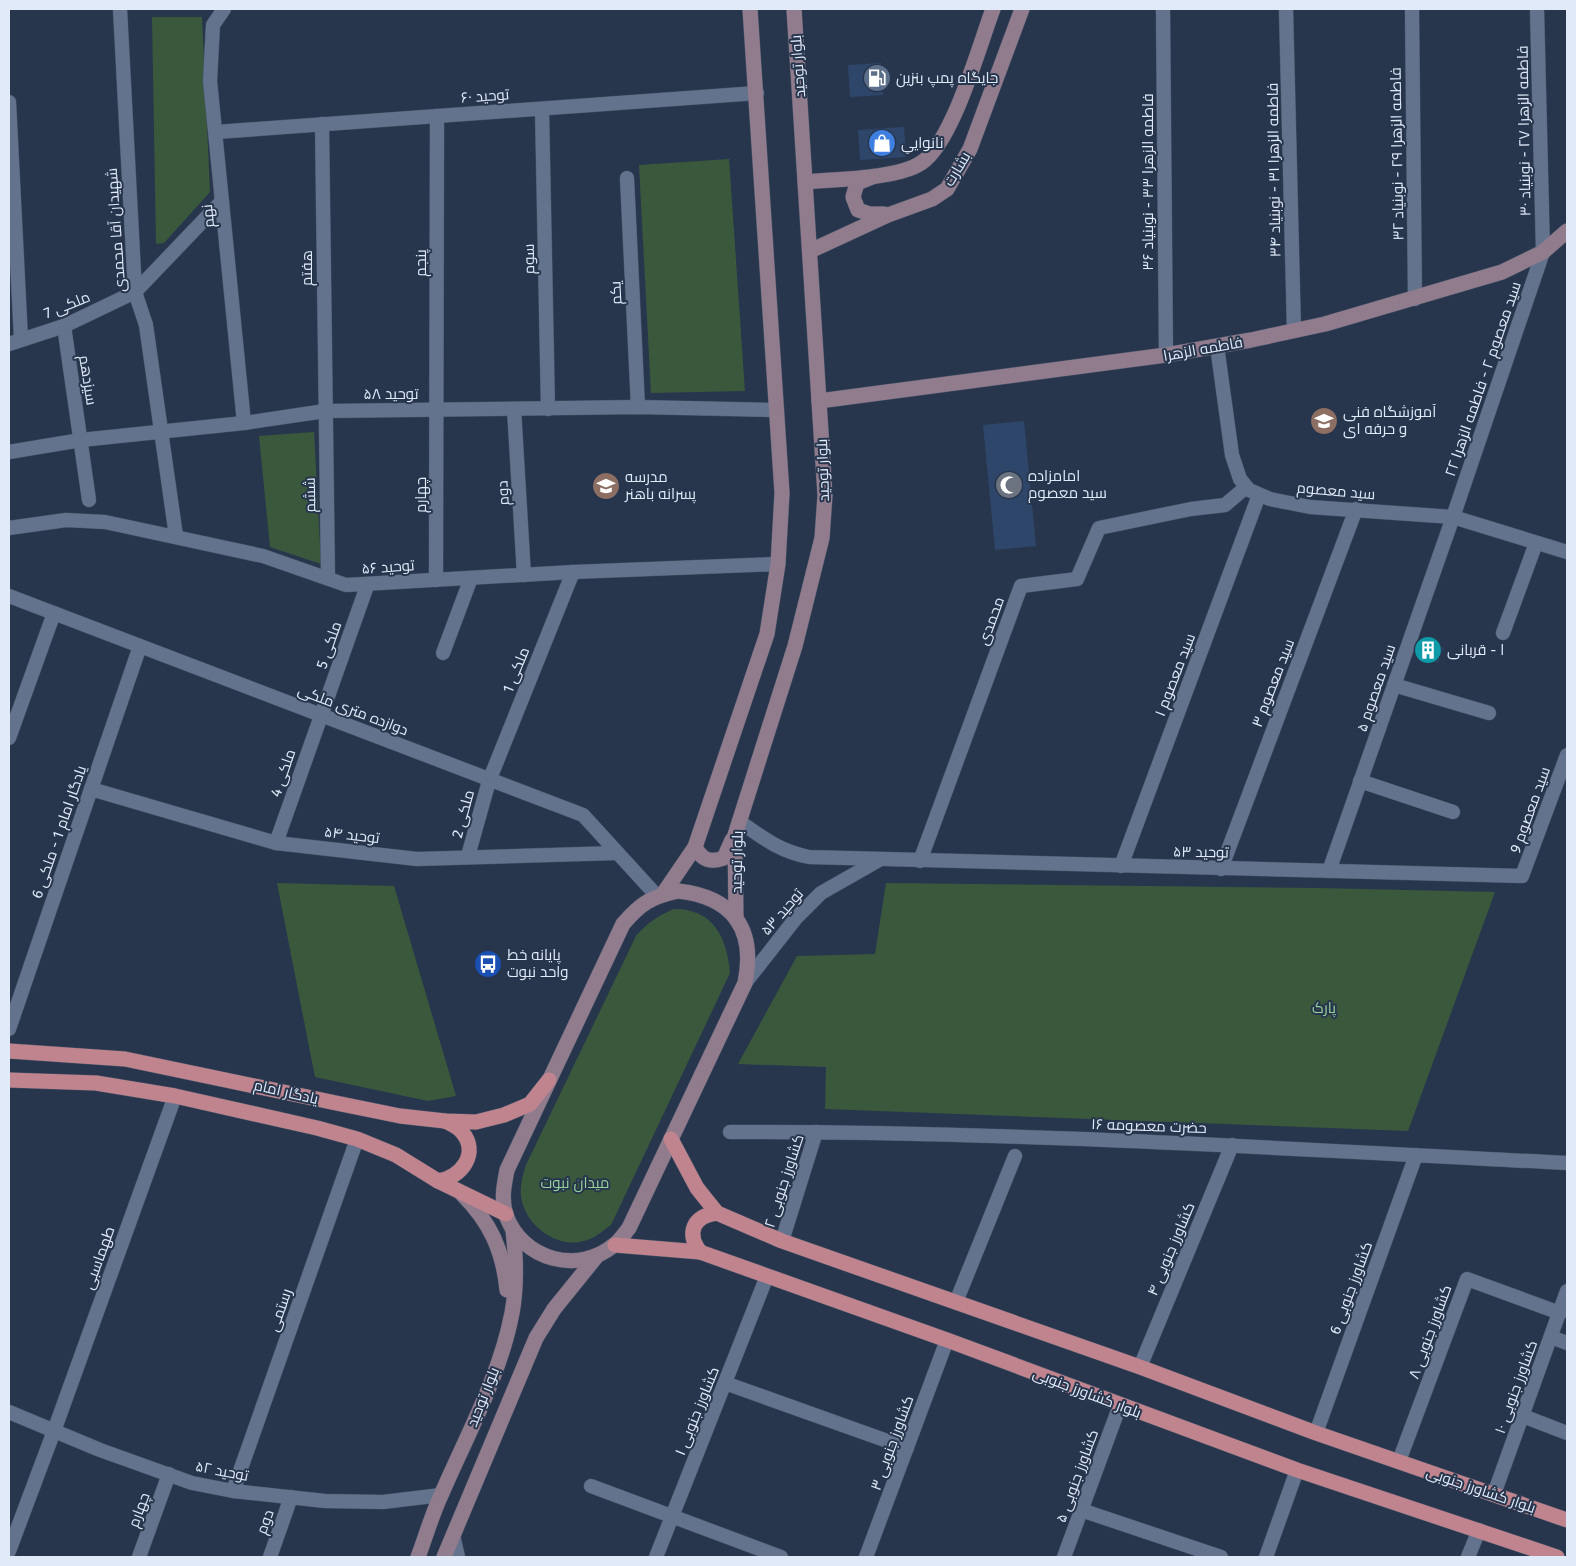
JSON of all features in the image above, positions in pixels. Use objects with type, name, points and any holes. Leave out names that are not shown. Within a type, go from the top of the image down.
[{"type":"main road","points":[[660,895],[695,847],[767,634],[778,564],[782,493],[750,9]]},
{"type":"main road","name":"بلوار توحید","points":[[736,919],[737,828],[795,646],[822,538],[825,495],[794,9]]},
{"type":"main road","name":"بشارت","points":[[805,182],[875,175],[911,168],[921,163],[942,140],[993,9]]},
{"type":"main road","name":"بشارت","points":[[810,250],[888,215],[932,199],[947,189],[970,149],[1022,9]]},
{"type":"main road","points":[[875,175],[857,183],[853,198],[858,210],[870,214],[888,215]]},
{"type":"main road","name":"فاطمه الزهرا","points":[[819,401],[1166,355],[1294,331],[1415,299],[1502,272],[1543,252],[1567,231]]},
{"type":"main road","points":[[695,847],[699,855],[707,860],[724,858],[737,828]]},
{"type":"main road","points":[[678,891],[700,893],[720,903],[736,919],[747,939],[750,961],[745,982],[629,1228],[615,1245],[596,1257],[574,1262],[552,1259],[532,1249],[513,1230],[506,1214],[503,1191],[507,1170],[623,924],[638,907],[660,895],[678,891]]},
{"type":"main road","name":"یادگار امام","points":[[9,1051],[125,1059],[400,1116],[445,1121],[476,1122],[504,1115],[530,1104],[549,1080]]},
{"type":"main road","name":"یادگار امام","points":[[9,1080],[96,1083],[174,1096],[357,1139],[396,1155],[438,1180],[506,1214]]},
{"type":"main road","points":[[438,1180],[446,1180],[460,1172],[468,1154],[466,1137],[460,1130],[445,1121]]},
{"type":"main road","name":"بلوار کشاورز جنوبی","points":[[671,1139],[697,1188],[717,1213],[782,1241],[1567,1520]]},
{"type":"main road","points":[[459,1191],[486,1222],[499,1247],[508,1292],[502,1348]]},
{"type":"main road","points":[[700,1252],[693,1243],[692,1232],[696,1222],[706,1215],[717,1213]]},
{"type":"main road","name":"بلوار توحید","points":[[418,1557],[440,1495],[486,1394],[502,1348],[512,1310],[516,1258],[513,1230]]},
{"type":"main road","name":"بلوار کشاورز جنوبی","points":[[615,1245],[700,1252],[947,1340],[1297,1470],[1557,1557]]},
{"type":"main road","name":"بلوار توحید","points":[[444,1557],[536,1338],[554,1309],[596,1257]]},
{"type":"street","name":"شهیدان آقا محمدی","points":[[120,9],[135,292],[146,325],[163,432],[176,536]]},
{"type":"street","name":"نهم","points":[[224,9],[213,25],[210,81],[244,423]]},
{"type":"street","name":"فاطمه الزهرا ۳۳ - نوبنیاد ۳۶","points":[[1163,9],[1166,355]]},
{"type":"street","name":"فاطمه الزهرا ۳۱ - نوبنیاد ۳۴","points":[[1286,9],[1294,331]]},
{"type":"street","name":"فاطمه الزهرا ۲۹ - نوبنیاد ۳۲","points":[[1412,9],[1415,299]]},
{"type":"street","name":"فاطمه الزهرا ۲۷ - نوبنیاد ۳۰","points":[[1537,9],[1543,252]]},
{"type":"street","name":"توحید ۶۰","points":[[216,132],[757,93]]},
{"type":"street","points":[[9,102],[15,341]]},
{"type":"street","name":"سوم","points":[[542,109],[548,409]]},
{"type":"street","name":"پنجم","points":[[437,116],[437,411]]},
{"type":"street","name":"هفتم","points":[[322,124],[324,410]]},
{"type":"street","name":"یکم","points":[[627,178],[638,406]]},
{"type":"street","points":[[135,292],[222,200]]},
{"type":"street","name":"سید معصوم ۲ - فاطمه الزهرا ۲۲","points":[[1453,517],[1543,252]]},
{"type":"street","name":"ملکی 7","points":[[15,341],[64,326],[135,292]]},
{"type":"street","name":"سیزدهم","points":[[64,326],[89,500]]},
{"type":"street","points":[[1217,346],[1231,448],[1238,474],[1245,488]]},
{"type":"street","name":"توحید ۵۸","points":[[9,452],[81,440],[244,423],[324,410],[437,411],[638,406],[777,410]]},
{"type":"street","name":"دوم","points":[[514,409],[524,575]]},
{"type":"street","name":"ششم","points":[[324,410],[328,578]]},
{"type":"street","name":"چهارم","points":[[436,580],[437,411]]},
{"type":"street","name":"سید معصوم","points":[[1245,488],[1259,495],[1305,506],[1453,517],[1567,552]]},
{"type":"street","name":"محمدی","points":[[920,861],[1022,586],[1077,580],[1099,528],[1191,508],[1225,505],[1245,488]]},
{"type":"street","name":"سید معصوم ۱","points":[[1120,866],[1259,495]]},
{"type":"street","name":"سید معصوم ۳","points":[[1221,869],[1356,510]]},
{"type":"street","name":"سید معصوم ۵","points":[[1329,871],[1453,517]]},
{"type":"street","name":"توحید ۵۶","points":[[9,528],[66,520],[105,522],[263,556],[346,585],[367,586],[573,572],[778,564]]},
{"type":"street","points":[[1504,632],[1536,543]]},
{"type":"street","name":"ملکی 1","points":[[489,781],[573,572]]},
{"type":"street","points":[[443,653],[472,578]]},
{"type":"street","name":"ملکی 5","points":[[322,714],[367,586]]},
{"type":"street","name":"دوازده متری ملکی","points":[[9,596],[322,714],[489,781],[583,815],[660,895]]},
{"type":"street","points":[[9,738],[54,613]]},
{"type":"street","name":"یادگار امام 1 - ملکی 6","points":[[9,1029],[140,646]]},
{"type":"street","points":[[1394,685],[1489,713]]},
{"type":"street","name":"ملکی 4","points":[[276,842],[322,714]]},
{"type":"street","name":"سید معصوم 9","points":[[1522,876],[1567,755]]},
{"type":"street","name":"ملکی 2","points":[[468,856],[489,781]]},
{"type":"street","points":[[1360,781],[1453,812]]},
{"type":"street","name":"توحید ۵۴","points":[[91,789],[276,842],[417,859],[617,852]]},
{"type":"street","name":"توحید ۵۳","points":[[737,828],[787,852],[809,857],[1522,876]]},
{"type":"street","name":"توحید ۵۳","points":[[745,982],[796,918],[821,893],[880,859]]},
{"type":"street","name":"طهماسبی","points":[[54,1431],[174,1096]]},
{"type":"street","name":"حضرت معصومه ۱۶","points":[[730,1132],[816,1132],[1232,1145],[1567,1163]]},
{"type":"street","name":"کشاورز جنوبی ۲","points":[[782,1241],[816,1132]]},
{"type":"street","name":"رستمی","points":[[233,1490],[357,1139]]},
{"type":"street","name":"کشاورز جنوبی ۴","points":[[1140,1367],[1232,1145]]},
{"type":"street","name":"کشاورز جنوبی 6","points":[[1316,1432],[1416,1155]]},
{"type":"street","points":[[956,1302],[1015,1156]]},
{"type":"street","name":"کشاورز جنوبی ۱","points":[[656,1557],[768,1276]]},
{"type":"street","name":"کشاورز جنوبی ۸","points":[[1399,1461],[1467,1279],[1560,1313]]},
{"type":"street","name":"کشاورز جنوبی ۱۰","points":[[1494,1494],[1567,1292]]},
{"type":"street","points":[[1551,1337],[1567,1342]]},
{"type":"street","name":"کشاورز جنوبی ۳","points":[[866,1557],[947,1340]]},
{"type":"street","points":[[725,1383],[907,1448]]},
{"type":"street","name":"کشاورز جنوبی ۵","points":[[1064,1557],[1120,1405]]},
{"type":"street","name":"توحید ۵۲","points":[[9,1412],[100,1450],[192,1482],[233,1490],[325,1501],[383,1502],[440,1495]]},
{"type":"street","points":[[1523,1416],[1567,1433]]},
{"type":"street","points":[[9,1551],[54,1431]]},
{"type":"street","points":[[1266,1557],[1297,1470]]},
{"type":"street","name":"چهارم","points":[[139,1557],[169,1474]]},
{"type":"street","points":[[591,1486],[781,1557]]},
{"type":"street","name":"دوم","points":[[270,1557],[292,1497]]},
{"type":"street","points":[[1081,1510],[1221,1557]]},
{"type":"street","points":[[1468,1557],[1479,1530]]},
{"type":"street","points":[[453,1535],[458,1557]]},
{"type":"green space","points":[[152,17],[202,17],[210,192],[164,243],[156,244]]},
{"type":"green space","points":[[729,159],[745,391],[651,393],[639,165]]},
{"type":"green space","points":[[314,432],[321,564],[270,547],[259,436]]},
{"type":"green space","points":[[277,883],[394,886],[456,1096],[428,1101],[315,1077]]},
{"type":"green space","name":"پارک","points":[[886,883],[1495,892],[1408,1131],[825,1109],[826,1067],[738,1064],[797,956],[875,954]]},
{"type":"green space","name":"میدان نبوت","points":[[674,909],[688,910],[699,914],[709,920],[716,928],[726,948],[730,973],[611,1225],[595,1237],[581,1242],[560,1240],[540,1230],[526,1212],[521,1192],[526,1165],[636,936],[644,927]]},
{"type":"building","points":[[881,63],[883,95],[850,97],[848,65]]},
{"type":"building","name":"نانواییِ","points":[[904,127],[906,157],[860,160],[858,130]]},
{"type":"building","name":"امامزاده سید معصوم","points":[[1024,421],[1036,546],[995,550],[983,425]]},
{"type":"building","name":"ا - قربانی","points":[[1420,638],[1444,648],[1438,663],[1414,654]]},
{"type":"place","name":"جایگاه پمپ بنزین","points":[[877,78]]},
{"type":"place","name":"نانواییِ","points":[[882,143]]},
{"type":"place","name":"آموزشگاه فنی و حرفه ای","points":[[1324,421]]},
{"type":"place","name":"امامزاده سید معصوم","points":[[1009,485]]},
{"type":"place","name":"مدرسه پسرانه باهنر","points":[[606,486]]},
{"type":"place","name":"ا - قربانی","points":[[1428,650]]},
{"type":"place","name":"پایانه خط واحد نبوت","points":[[488,964]]}]
